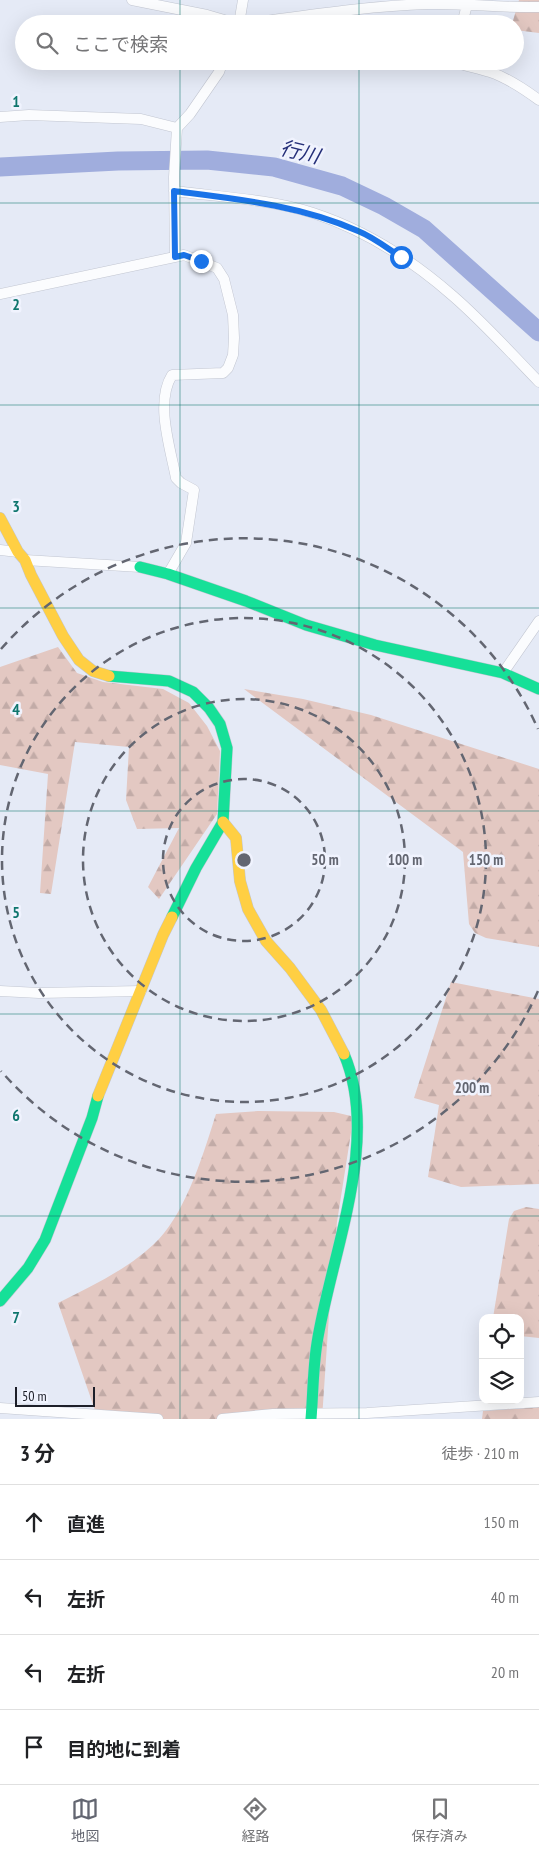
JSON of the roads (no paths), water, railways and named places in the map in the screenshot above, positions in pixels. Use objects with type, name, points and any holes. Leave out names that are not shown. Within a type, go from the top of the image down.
[{"type":"street","points":[[132,0],[207,15]]},
{"type":"street","points":[[241,15],[243,0]]},
{"type":"street","points":[[316,15],[429,4],[506,8],[539,7]]},
{"type":"street","points":[[464,15],[467,6]]},
{"type":"street","points":[[175,257],[174,177],[177,131],[218,70]]},
{"type":"street","points":[[480,70],[490,72],[514,83],[539,100]]},
{"type":"street","points":[[0,117],[29,115],[141,119],[177,131]]},
{"type":"street","points":[[174,191],[274,204],[312,213],[360,231],[414,265],[454,296],[539,382]]},
{"type":"street","points":[[0,294],[184,255],[217,268],[224,278],[229,294],[234,338],[233,355],[228,368],[223,373],[172,375],[165,390],[165,417],[176,478],[194,490],[186,543],[168,574]]},
{"type":"street","points":[[0,518],[72,652],[93,671],[109,676],[169,682],[182,686],[192,692],[209,708],[220,724],[228,748],[223,822],[196,868],[163,935],[97,1100],[92,1118],[45,1240],[28,1268],[0,1301]]},
{"type":"street","points":[[0,550],[22,556],[140,568],[168,574],[246,601],[306,625],[375,645],[503,673],[539,689]]},
{"type":"street","points":[[503,673],[539,621]]},
{"type":"street","points":[[223,822],[236,838],[240,881],[248,909],[266,941],[290,968],[321,1010],[340,1042],[351,1070],[356,1093],[357,1134],[354,1176],[317,1344],[311,1416]]},
{"type":"street","points":[[0,991],[39,993],[141,991]]},
{"type":"street","points":[[222,1419],[273,1414],[311,1416],[539,1402]]},
{"type":"street","points":[[0,1408],[158,1419]]},
{"type":"waterway","name":"行川","points":[[0,167],[118,161],[207,160],[274,167],[342,186],[384,206],[424,229],[539,332]]}]
